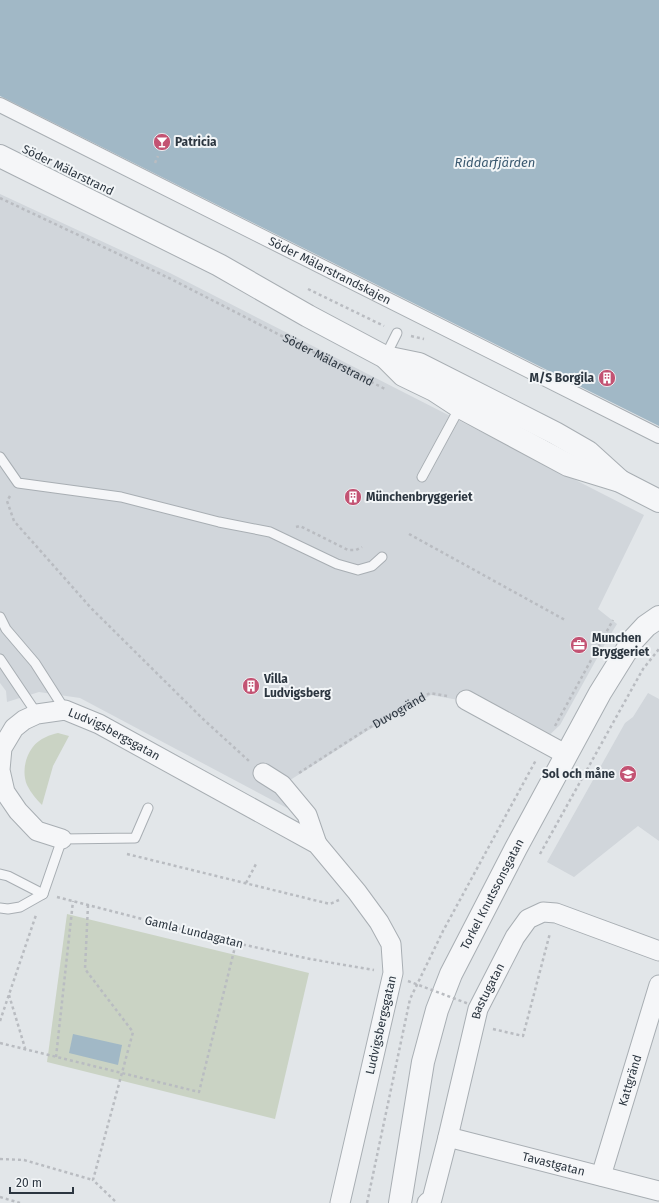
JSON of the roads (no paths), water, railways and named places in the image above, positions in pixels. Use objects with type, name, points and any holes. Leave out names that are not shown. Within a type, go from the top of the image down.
[{"type":"street","name":"Söder Mälarstrandskajen","points":[[0,105],[659,436]]},
{"type":"street","name":"Söder Mälarstrand","points":[[0,156],[219,265],[308,316],[385,357],[419,364],[465,399],[555,433],[588,452],[620,481],[659,501]]},
{"type":"street","name":"Torkel Knutssonsgatan","points":[[400,1203],[423,1062],[438,1010],[451,974],[516,848],[600,693],[633,640],[646,626],[659,617]]},
{"type":"street","points":[[466,700],[567,755]]},
{"type":"street","name":"Ludvigsbergsgatan","points":[[62,839],[37,831],[18,811],[5,792],[0,770],[2,748],[14,728],[24,720],[38,714],[65,710],[99,724],[317,844]]},
{"type":"street","name":"Ludvigsbergsgatan","points":[[263,773],[282,785],[307,815],[317,844],[357,892],[379,922],[391,944],[401,977],[340,1203]]},
{"type":"street","name":"Bastugatan","points":[[427,1203],[432,1199],[478,1009],[515,937],[528,920],[543,912],[556,912],[659,951]]},
{"type":"street","name":"Kattgränd","points":[[601,1176],[659,985]]},
{"type":"street","name":"Tavastgatan","points":[[448,1137],[659,1191]]},
{"type":"lane","points":[[385,357],[397,333]]},
{"type":"lane","points":[[422,477],[465,399]]},
{"type":"lane","points":[[0,457],[18,483],[121,497],[219,522],[270,532],[337,564],[358,570],[372,566],[382,557]]},
{"type":"lane","points":[[0,617],[6,629],[35,663],[65,710]]},
{"type":"lane","points":[[0,660],[38,714]]},
{"type":"lane","points":[[0,908],[20,908],[43,894],[62,839],[135,838],[148,808]]},
{"type":"lane","points":[[0,874],[8,876],[43,894]]},
{"type":"water","name":"Riddarfjärden","points":[[0,0],[659,0],[659,426],[0,96]]},
{"type":"water","points":[[73,1034],[122,1045],[118,1065],[69,1053]]},
{"type":"place","name":"Patricia","points":[[162,142]]},
{"type":"place","name":"M/S Borgila","points":[[607,378]]},
{"type":"place","name":"Münchenbryggeriet","points":[[353,497]]},
{"type":"place","name":"Munchen Bryggeriet","points":[[579,645]]},
{"type":"place","name":"Villa Ludvigsberg","points":[[251,686]]},
{"type":"place","name":"Sol och måne","points":[[628,774]]}]
